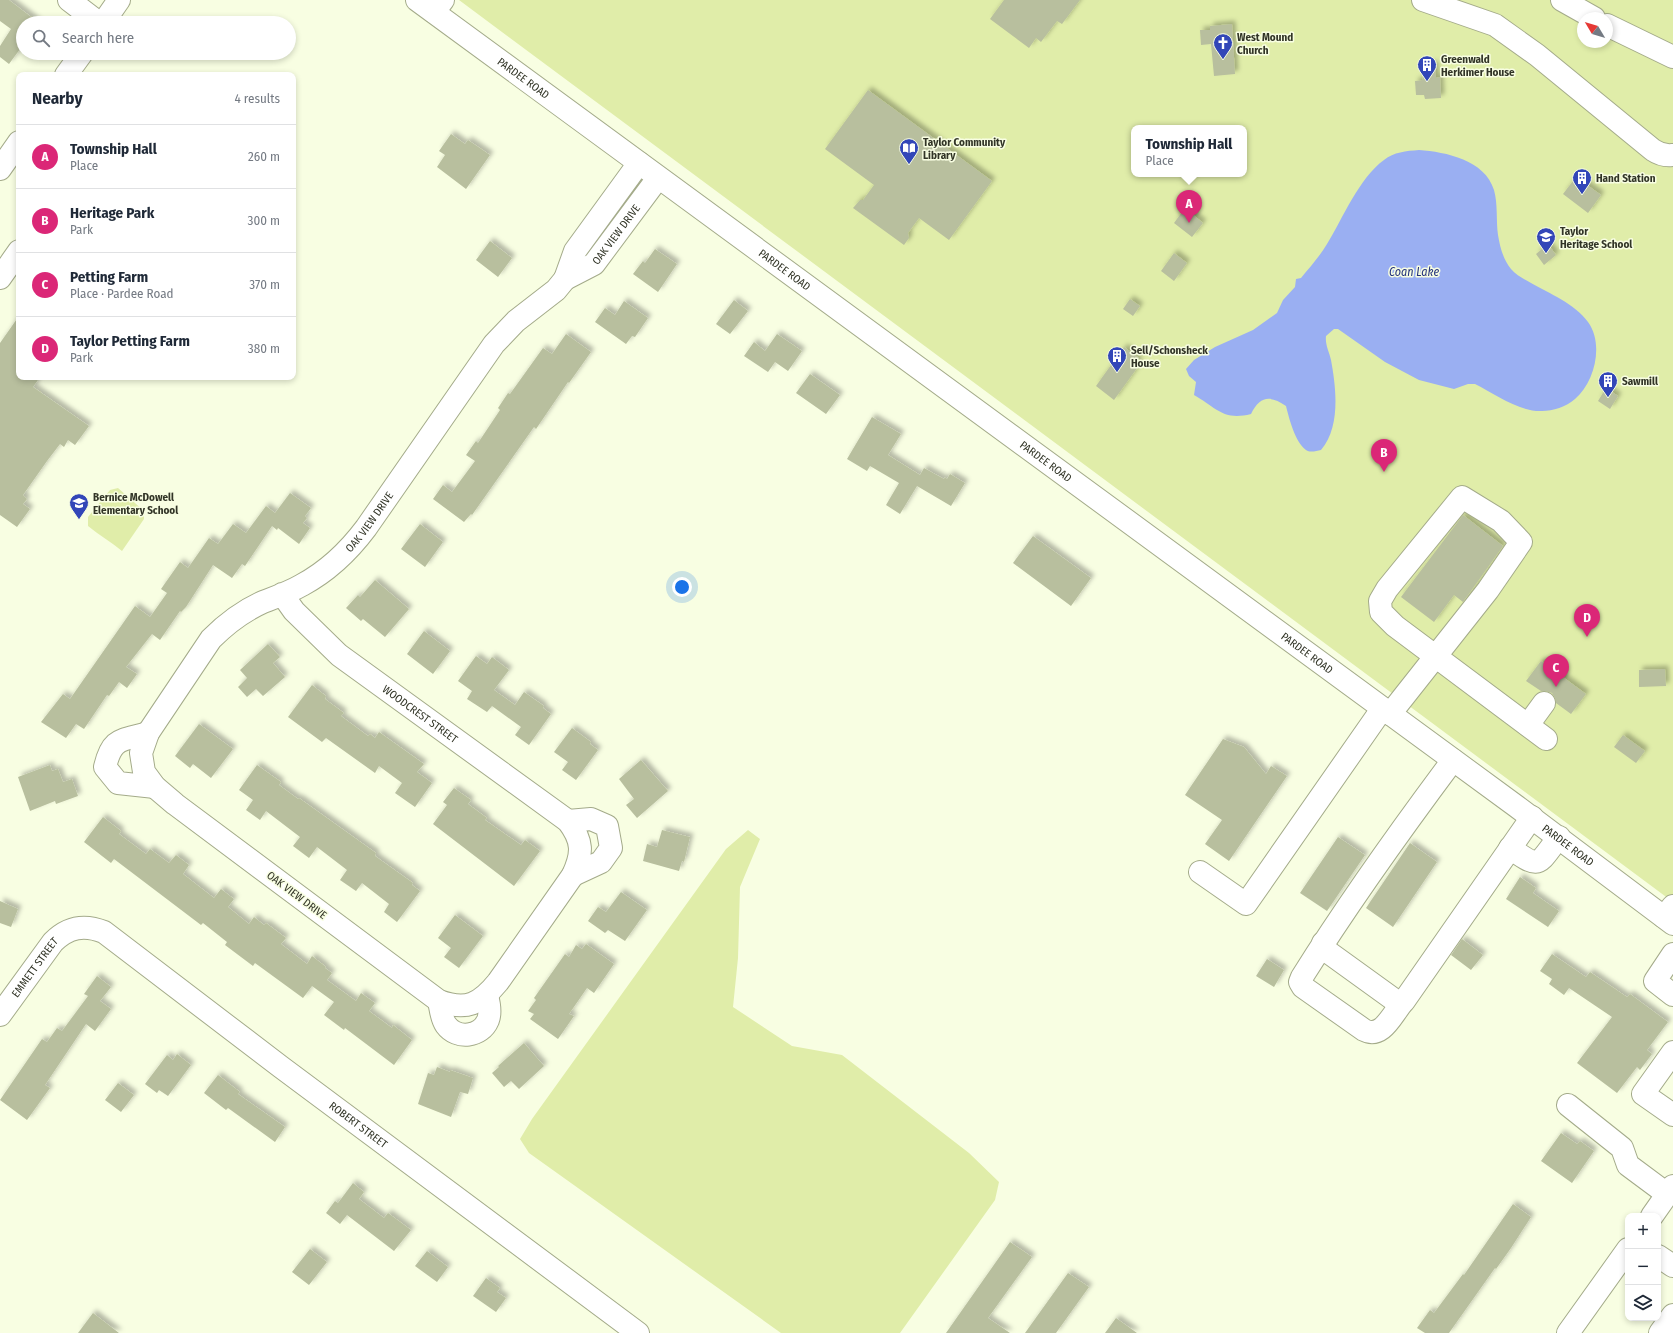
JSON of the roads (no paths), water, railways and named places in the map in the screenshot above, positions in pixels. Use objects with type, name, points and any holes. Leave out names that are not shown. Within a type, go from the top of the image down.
[{"type":"street","points":[[69,0],[90,16]]},
{"type":"street","points":[[108,16],[119,0]]},
{"type":"street","points":[[1422,0],[1495,25],[1537,55],[1653,150],[1659,154],[1673,155]]},
{"type":"street","points":[[1562,0],[1583,12]]},
{"type":"street","name":"PARDEE ROAD","points":[[431,4],[658,178],[1386,712],[1670,916]]},
{"type":"street","points":[[1613,27],[1673,57]]},
{"type":"street","points":[[68,72],[77,60]]},
{"type":"street","points":[[0,169],[16,146]]},
{"type":"street","name":"OAK VIEW DRIVE","points":[[465,1005],[456,1006],[439,1001],[175,804],[155,787],[144,772],[141,753],[148,733],[211,639],[220,630],[244,612],[317,577],[349,550],[366,528],[494,344],[516,320],[556,290],[564,279],[575,251],[638,163]]},
{"type":"street","name":"OAK VIEW DRIVE","points":[[564,279],[594,264],[658,178]]},
{"type":"street","points":[[0,278],[16,255]]},
{"type":"street","points":[[1200,872],[1246,904],[1386,712],[1434,657],[1488,590],[1521,542],[1501,521],[1462,497],[1387,589],[1380,601],[1381,612],[1394,626],[1434,657],[1546,739]]},
{"type":"street","name":"WOODCREST STREET","points":[[282,594],[294,611],[339,656],[568,821],[578,833],[580,849],[578,864],[573,875],[487,996],[474,1004],[465,1005]]},
{"type":"street","points":[[1528,725],[1544,703]]},
{"type":"street","points":[[148,733],[116,742],[108,753],[105,767],[118,783],[155,787]]},
{"type":"street","points":[[1453,760],[1389,845],[1323,943],[1302,977],[1300,982],[1303,987],[1369,1033],[1375,1033],[1381,1030],[1532,817]]},
{"type":"street","points":[[568,821],[591,819],[607,826],[611,848],[601,862],[573,875]]},
{"type":"street","points":[[1510,848],[1528,861],[1534,863],[1540,861],[1558,837]]},
{"type":"street","name":"EMMETT STREET","points":[[4,1002],[60,934],[76,928]]},
{"type":"street","name":"ROBERT STREET","points":[[76,928],[94,928],[104,932],[306,1086],[638,1333]]},
{"type":"street","points":[[1323,943],[1328,952],[1400,1004]]},
{"type":"street","points":[[1673,954],[1655,981],[1673,995]]},
{"type":"street","points":[[439,1001],[442,1018],[447,1026],[454,1032],[470,1035],[480,1031],[489,1019],[490,1005],[487,996]]},
{"type":"street","points":[[1673,1052],[1643,1094],[1673,1115]]},
{"type":"street","points":[[1568,1105],[1622,1148],[1628,1165],[1670,1190],[1654,1213]]},
{"type":"street","points":[[1568,1333],[1625,1253]]},
{"type":"street","points":[[1661,1258],[1673,1266]]},
{"type":"street","points":[[1660,1333],[1673,1316]]},
{"type":"water","name":"Coan Lake","points":[[1419,150],[1452,156],[1473,165],[1482,171],[1494,190],[1497,230],[1502,253],[1508,265],[1520,277],[1569,304],[1588,322],[1596,341],[1596,352],[1592,373],[1582,392],[1571,402],[1555,409],[1533,411],[1525,409],[1507,402],[1475,384],[1468,384],[1454,389],[1419,380],[1385,362],[1338,329],[1334,329],[1326,336],[1326,339],[1334,382],[1334,419],[1332,430],[1321,450],[1313,452],[1306,450],[1302,446],[1293,430],[1286,406],[1280,402],[1266,399],[1254,408],[1251,414],[1234,416],[1221,412],[1194,395],[1196,382],[1189,376],[1186,369],[1194,360],[1215,347],[1253,330],[1277,313],[1283,300],[1295,287],[1296,279],[1301,278],[1324,248],[1352,199],[1367,177],[1384,160],[1392,155],[1405,151]]},
{"type":"place","name":"West Mound Church","points":[[1223,60]]},
{"type":"place","name":"Greenwald Herkimer House","points":[[1427,82]]},
{"type":"place","name":"Taylor Community Library","points":[[909,165]]},
{"type":"place","name":"Hand Station","points":[[1582,195]]},
{"type":"place","name":"Township Hall","points":[[1189,223]]},
{"type":"place","name":"Taylor Heritage School","points":[[1546,254]]},
{"type":"place","name":"Sell/Schonsheck House","points":[[1117,373]]},
{"type":"place","name":"Sawmill","points":[[1608,398]]},
{"type":"place","name":"Heritage Park","points":[[1384,472]]},
{"type":"place","name":"Bernice McDowell Elementary School","points":[[79,520]]},
{"type":"place","name":"Taylor Petting Farm","points":[[1587,637]]},
{"type":"place","name":"Petting Farm","points":[[1556,687]]}]
